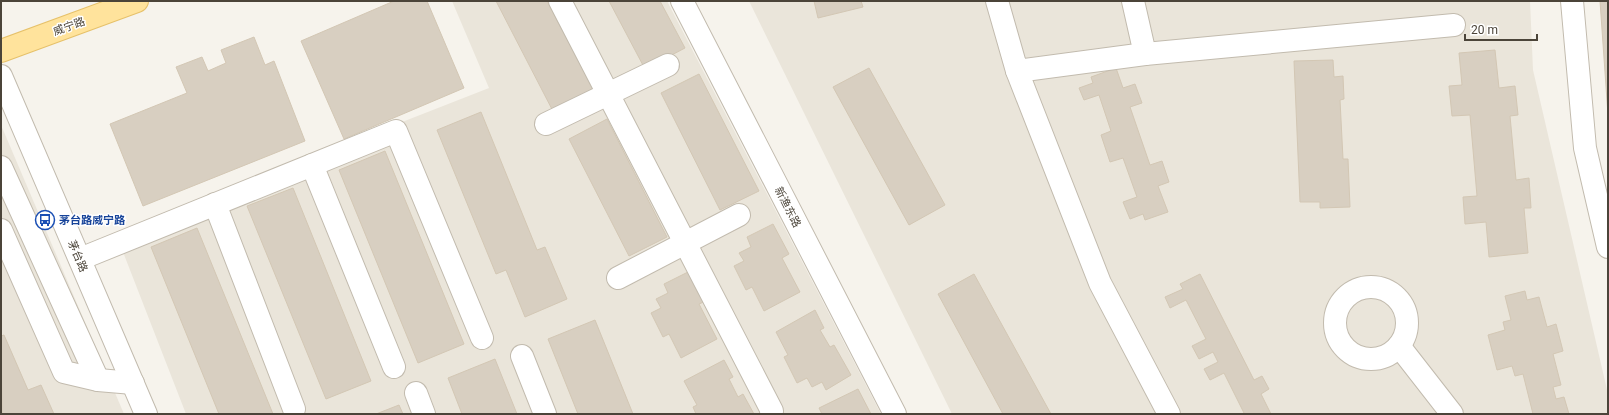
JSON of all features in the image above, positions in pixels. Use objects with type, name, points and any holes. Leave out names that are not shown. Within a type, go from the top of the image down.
[{"type":"main road","name":"威宁路","points":[[1,51],[137,1]]},
{"type":"street","points":[[560,1],[772,411],[771,414]]},
{"type":"street","name":"新渔东路","points":[[682,1],[895,414]]},
{"type":"street","points":[[997,1],[1017,71],[1100,283],[1169,414]]},
{"type":"street","points":[[1133,1],[1145,54]]},
{"type":"street","points":[[1572,1],[1585,148],[1608,247]]},
{"type":"street","points":[[1017,71],[1145,54],[1454,25]]},
{"type":"street","points":[[546,124],[668,65]]},
{"type":"street","name":"茅台路","points":[[1,76],[146,414]]},
{"type":"street","points":[[80,259],[396,131],[482,338]]},
{"type":"street","points":[[312,165],[394,367]]},
{"type":"street","points":[[1,167],[98,380]]},
{"type":"street","points":[[215,204],[294,409]]},
{"type":"street","points":[[618,278],[739,215]]},
{"type":"street","points":[[1,230],[64,372],[98,380],[133,383]]},
{"type":"street","points":[[1399,346],[1452,414]]},
{"type":"street","points":[[522,356],[545,414]]},
{"type":"street","points":[[416,393],[424,414]]},
{"type":"shaded area","points":[[452,1],[667,1],[881,414],[186,414],[116,234],[489,88]]},
{"type":"shaded area","points":[[749,1],[1530,1],[1533,70],[1608,394],[1608,414],[952,414]]},
{"type":"shaded area","points":[[1,125],[124,414],[1,414]]},
{"type":"building","points":[[394,1],[427,1],[464,88],[344,139],[301,41]]},
{"type":"building","points":[[496,1],[547,1],[597,96],[556,117]]},
{"type":"building","points":[[609,1],[660,1],[685,48],[645,69]]},
{"type":"building","points":[[814,1],[861,1],[863,7],[818,18]]},
{"type":"building","points":[[1600,1],[1608,1],[1608,115]]},
{"type":"building","points":[[254,37],[265,65],[274,61],[305,141],[143,206],[110,124],[187,93],[176,67],[202,57],[208,71],[226,63],[221,50]]},
{"type":"building","points":[[1495,50],[1499,88],[1515,86],[1518,115],[1510,116],[1516,180],[1529,178],[1531,208],[1524,208],[1528,253],[1489,257],[1486,222],[1465,224],[1463,197],[1477,196],[1470,115],[1452,116],[1449,86],[1462,85],[1459,53]]},
{"type":"building","points":[[1333,60],[1334,77],[1343,76],[1344,99],[1340,100],[1343,159],[1348,159],[1350,207],[1320,208],[1320,202],[1300,202],[1294,61]]},
{"type":"building","points":[[869,68],[945,205],[909,225],[833,87]]},
{"type":"building","points":[[1116,68],[1123,88],[1135,84],[1142,103],[1130,107],[1150,165],[1162,161],[1169,182],[1158,186],[1168,212],[1145,220],[1143,214],[1130,219],[1123,202],[1137,197],[1123,158],[1110,162],[1101,135],[1111,131],[1099,95],[1084,100],[1079,88],[1093,83],[1091,77]]},
{"type":"building","points":[[699,74],[759,191],[720,210],[661,93]]},
{"type":"building","points":[[481,112],[537,250],[545,247],[567,299],[525,317],[506,270],[496,274],[437,130]]},
{"type":"building","points":[[607,119],[667,237],[629,256],[569,139]]},
{"type":"building","points":[[385,151],[464,344],[418,363],[339,170]]},
{"type":"building","points":[[293,188],[371,381],[326,399],[247,206]]},
{"type":"building","points":[[773,224],[789,254],[782,258],[800,292],[764,311],[752,287],[746,290],[734,266],[744,261],[739,253],[751,247],[747,237]]},
{"type":"building","points":[[197,228],[273,414],[219,414],[151,247]]},
{"type":"building","points":[[690,271],[706,301],[699,304],[717,339],[681,358],[669,334],[663,337],[651,313],[661,308],[656,299],[668,293],[664,284]]},
{"type":"building","points":[[974,274],[1051,414],[1003,414],[938,294]]},
{"type":"building","points":[[1200,274],[1254,380],[1262,376],[1269,389],[1261,394],[1271,414],[1241,414],[1244,413],[1224,373],[1210,380],[1204,369],[1218,362],[1213,352],[1199,359],[1192,346],[1206,339],[1186,300],[1170,308],[1165,297],[1183,289],[1180,284]]},
{"type":"building","points":[[1525,291],[1527,300],[1539,297],[1547,327],[1556,324],[1563,351],[1553,354],[1561,385],[1553,387],[1556,399],[1564,397],[1569,414],[1533,414],[1523,374],[1515,376],[1512,366],[1497,370],[1488,335],[1505,330],[1503,322],[1511,320],[1505,296]]},
{"type":"building","points":[[815,310],[824,328],[820,330],[830,347],[834,345],[851,375],[826,390],[822,382],[812,387],[807,378],[797,383],[784,357],[788,355],[776,332]]},
{"type":"building","points":[[595,320],[633,414],[578,414],[548,339]]},
{"type":"building","points":[[4,335],[28,390],[41,385],[54,414],[2,414],[1,336]]},
{"type":"building","points":[[495,359],[517,414],[462,414],[448,378]]},
{"type":"building","points":[[724,360],[733,377],[729,379],[738,397],[743,394],[754,414],[696,414],[693,407],[697,405],[684,381]]},
{"type":"building","points":[[858,389],[871,414],[822,414],[819,408]]},
{"type":"building","points":[[399,405],[403,414],[376,414]]},
{"type":"place","name":"茅台路威宁路","points":[[45,220]]}]
